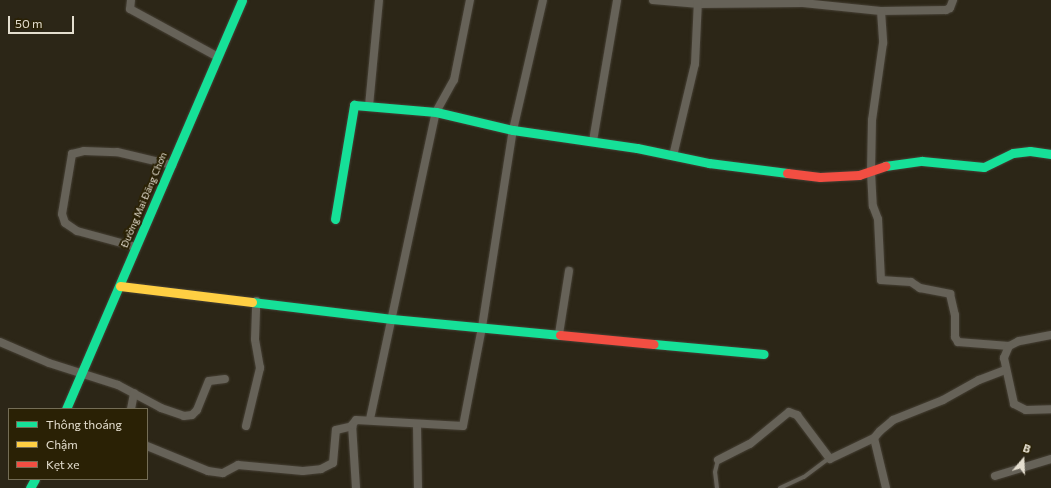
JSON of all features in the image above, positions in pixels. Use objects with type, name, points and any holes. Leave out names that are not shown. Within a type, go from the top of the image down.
[{"type":"street","points":[[131,0],[130,9],[218,57]]},
{"type":"street","name":"Đường Mai Đăng Chơn","points":[[66,408],[242,0]]},
{"type":"street","points":[[369,106],[379,0]]},
{"type":"street","points":[[370,419],[436,112],[454,80],[470,0]]},
{"type":"street","points":[[356,488],[353,426],[356,420],[370,419],[417,425],[463,426],[482,327],[513,130],[543,0]]},
{"type":"street","points":[[593,141],[617,0]]},
{"type":"street","points":[[653,0],[699,2],[802,2],[881,11],[946,10],[950,8],[953,0]]},
{"type":"street","points":[[673,156],[695,64],[699,2]]},
{"type":"street","points":[[881,11],[883,43],[872,120],[873,206],[878,219],[881,280],[911,282],[920,288],[950,294],[955,315],[955,337],[958,342],[1010,346],[1026,338],[1051,335]]},
{"type":"street","points":[[335,219],[354,105],[436,112],[513,130],[593,141],[751,169],[820,177],[845,177],[872,172],[886,166],[922,162],[984,167],[1013,153],[1030,151],[1051,154]]},
{"type":"street","points":[[136,247],[77,231],[65,223],[62,214],[72,154],[84,150],[117,152],[172,165]]},
{"type":"street","points":[[559,334],[569,271]]},
{"type":"street","points":[[120,286],[392,319],[764,354]]},
{"type":"street","points":[[246,426],[260,368],[255,339],[256,302]]},
{"type":"street","points":[[0,342],[49,363],[118,385],[161,408],[188,417],[197,410],[208,381],[225,379]]},
{"type":"street","points":[[1010,346],[1004,358],[1005,370],[1014,404],[1026,410],[1051,409]]},
{"type":"street","points":[[718,460],[750,444],[789,412],[797,415],[828,458],[832,459],[874,438],[893,420],[943,400],[979,380],[1005,370]]},
{"type":"street","points":[[131,408],[134,393]]},
{"type":"street","points":[[417,425],[418,488]]},
{"type":"street","points":[[148,446],[216,472],[226,472],[238,465],[303,470],[321,469],[333,463],[336,430],[353,426]]},
{"type":"street","points":[[874,438],[886,488]]},
{"type":"street","points":[[995,476],[1051,459]]},
{"type":"lane","points":[[780,488],[804,477],[828,458]]},
{"type":"lane","points":[[717,488],[715,472],[718,460]]},
{"type":"traffic: fast","points":[[66,408],[242,0]]},
{"type":"traffic: fast","points":[[335,219],[354,105],[436,112],[513,130],[637,148],[709,163],[787,173]]},
{"type":"traffic: fast","points":[[885,166],[922,161],[984,167],[1013,153],[1030,151],[1051,154]]},
{"type":"traffic: fast","points":[[252,302],[392,319],[560,335]]},
{"type":"traffic: fast","points":[[654,344],[764,354]]},
{"type":"traffic: fast","points":[[30,488],[34,480]]},
{"type":"traffic: slow","points":[[120,286],[252,302]]},
{"type":"traffic: jam","points":[[787,173],[820,177],[859,175],[885,166]]},
{"type":"traffic: jam","points":[[560,335],[654,344]]}]
